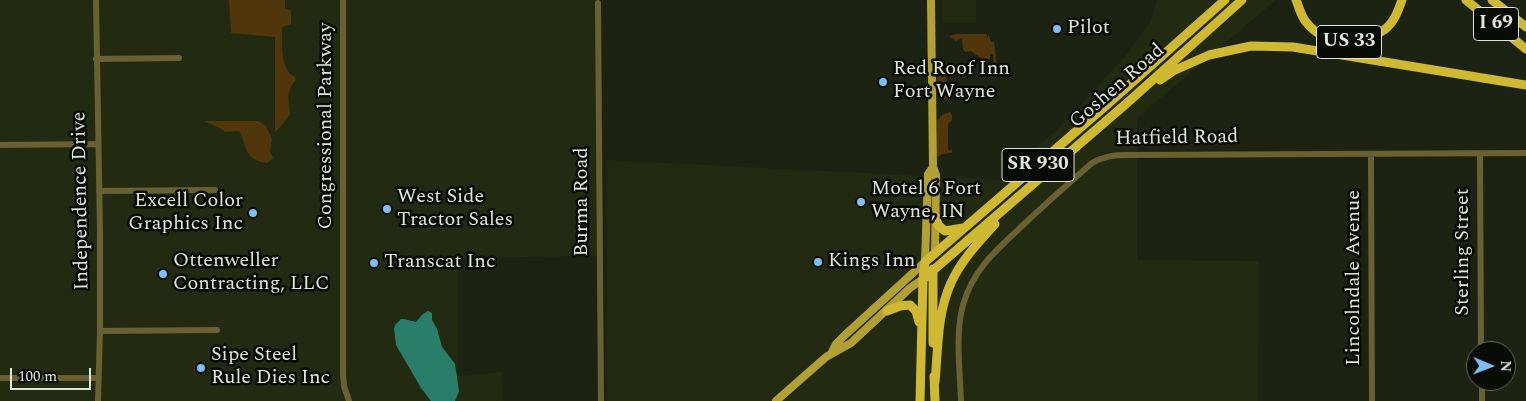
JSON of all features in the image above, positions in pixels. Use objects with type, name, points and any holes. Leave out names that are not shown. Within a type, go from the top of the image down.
[{"type":"highway","name":"SR 930","points":[[925,262],[1109,103],[1216,3],[1225,0]]},
{"type":"highway","name":"Goshen Road","points":[[922,279],[1127,103],[1242,0]]},
{"type":"highway","name":"US 33","points":[[1296,0],[1306,22],[1312,27],[1334,40],[1352,42],[1372,37],[1386,29],[1396,16],[1402,0]]},
{"type":"highway","name":"I 69","points":[[1466,0],[1526,48]]},
{"type":"highway","name":"I 69","points":[[1492,0],[1526,27]]},
{"type":"highway","points":[[1127,103],[1173,71],[1209,55],[1251,46],[1302,49],[1526,84]]},
{"type":"highway","name":"SR 930","points":[[935,401],[939,334],[944,304],[951,283],[967,255],[1021,194]]},
{"type":"highway","points":[[936,217],[938,225],[945,231],[966,227]]},
{"type":"highway","points":[[935,254],[932,272],[935,382]]},
{"type":"highway","points":[[920,401],[922,279],[925,262]]},
{"type":"highway","points":[[887,311],[900,306],[910,305],[916,311],[921,334]]},
{"type":"main road","points":[[931,0],[932,167],[936,175],[935,254]]},
{"type":"main road","points":[[925,262],[928,174],[932,167]]},
{"type":"main road","name":"Goshen Road","points":[[776,401],[832,352],[836,344],[845,335],[925,262]]},
{"type":"main road","name":"Goshen Road","points":[[832,352],[840,350],[851,343],[922,279]]},
{"type":"street","name":"Independence Drive","points":[[96,0],[100,331],[98,401]]},
{"type":"street","name":"Congressional Parkway","points":[[343,0],[343,374],[344,386],[349,401]]},
{"type":"street","name":"Burma Road","points":[[598,3],[601,401]]},
{"type":"street","points":[[96,60],[179,58]]},
{"type":"street","points":[[0,145],[98,144]]},
{"type":"street","name":"Hatfield Road","points":[[961,401],[960,323],[962,306],[971,283],[988,258],[1092,163],[1107,156],[1129,154],[1526,153]]},
{"type":"street","name":"Lincolndale Avenue","points":[[1371,154],[1372,401]]},
{"type":"street","name":"Sterling Street","points":[[1480,154],[1482,341]]},
{"type":"street","points":[[99,191],[215,190]]},
{"type":"street","points":[[100,331],[217,330]]},
{"type":"street","points":[[0,378],[98,378]]},
{"type":"shaded area","points":[[0,0],[601,0],[597,256],[458,258],[458,376],[501,372],[504,401],[0,401]]},
{"type":"shaded area","points":[[229,0],[285,0],[285,9],[291,10],[291,24],[282,27],[282,48],[284,63],[296,80],[289,92],[290,114],[275,132],[275,37],[231,33]]},
{"type":"shaded area","points":[[942,0],[976,0],[976,23],[942,23]]},
{"type":"shaded area","points":[[1157,0],[1276,0],[1137,118],[1137,260],[1259,261],[1258,401],[607,401],[607,160],[1001,180],[1059,128],[1128,53],[1151,21]]},
{"type":"shaded area","points":[[956,34],[987,34],[987,37],[989,35],[991,42],[994,42],[997,65],[1002,67],[1002,72],[994,70],[993,54],[990,54],[990,59],[982,59],[971,51],[965,52],[962,38],[956,41],[949,36]]},
{"type":"shaded area","points":[[942,67],[947,67],[951,74],[946,74],[947,83],[951,82],[953,88],[952,97],[949,100],[941,99],[938,91],[937,78]]},
{"type":"shaded area","points":[[965,89],[983,89],[987,92],[986,97],[982,99],[964,99],[960,93]]},
{"type":"shaded area","points":[[950,112],[952,120],[948,124],[948,148],[949,151],[952,149],[952,153],[937,157],[937,121],[942,115]]},
{"type":"shaded area","points":[[204,121],[258,121],[266,126],[272,139],[270,151],[273,158],[267,163],[254,159],[247,152],[239,131],[225,132]]},
{"type":"water","points":[[428,311],[432,313],[432,320],[437,329],[442,347],[455,364],[459,391],[455,401],[431,401],[421,388],[396,345],[395,325],[401,319],[416,322]]},
{"type":"place","name":"Pilot","points":[[1057,29]]},
{"type":"place","name":"Red Roof Inn Fort Wayne","points":[[883,82]]},
{"type":"place","name":"Motel 6 Fort Wayne, IN","points":[[861,202]]},
{"type":"place","name":"West Side Tractor Sales","points":[[387,209]]},
{"type":"place","name":"Excell Color Graphics Inc","points":[[253,213]]},
{"type":"place","name":"Kings Inn","points":[[818,262]]},
{"type":"place","name":"Transcat Inc","points":[[374,263]]},
{"type":"place","name":"Ottenweller Contracting, LLC","points":[[163,274]]},
{"type":"place","name":"Sipe Steel Rule Dies Inc","points":[[201,368]]}]
